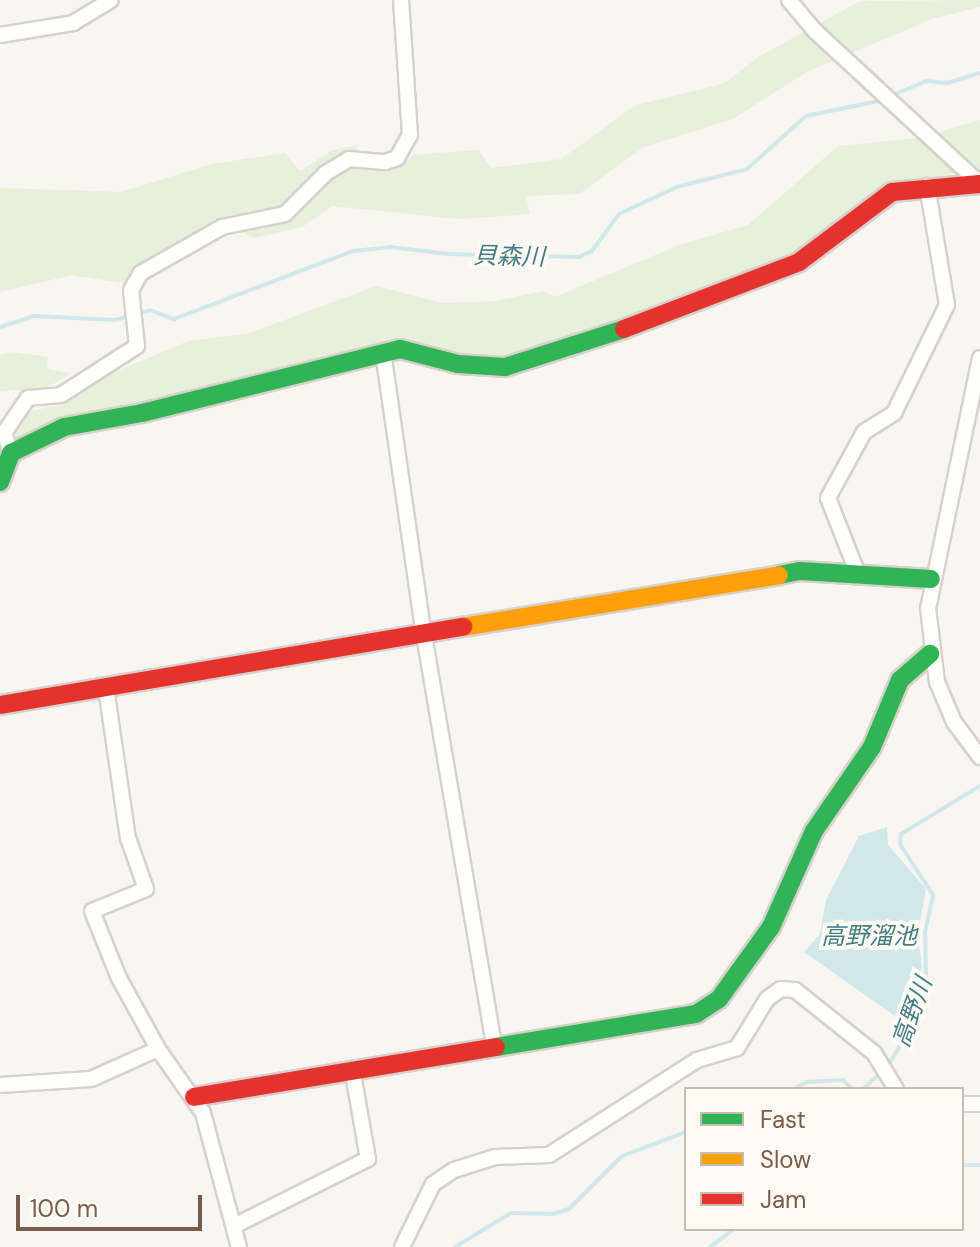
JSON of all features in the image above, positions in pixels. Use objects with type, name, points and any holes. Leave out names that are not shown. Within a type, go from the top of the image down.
[{"type":"street","points":[[0,35],[73,23],[111,0]]},
{"type":"street","points":[[0,482],[11,453],[4,433],[28,398],[61,395],[132,351],[140,340],[131,290],[141,273],[222,227],[285,214],[326,173],[349,159],[385,162],[397,158],[410,135],[401,0]]},
{"type":"street","points":[[789,0],[825,40],[979,184]]},
{"type":"street","points":[[11,453],[85,421],[142,413],[383,352],[400,349],[458,364],[505,367],[565,352],[799,262],[892,192],[927,186],[979,184]]},
{"type":"street","points":[[859,577],[828,498],[864,432],[894,413],[947,305],[927,186]]},
{"type":"street","points":[[383,352],[424,635],[494,1045]]},
{"type":"street","points":[[980,358],[931,579],[930,654],[945,704],[980,757]]},
{"type":"street","points":[[0,705],[800,571],[931,579]]},
{"type":"street","points":[[194,1097],[261,1082],[353,1074],[363,1066],[696,1014],[719,999],[771,927],[814,831],[872,747],[900,680],[930,654]]},
{"type":"street","points":[[106,688],[128,838],[146,889],[92,911],[119,978],[158,1049],[194,1097],[239,1247]]},
{"type":"street","points":[[402,1247],[433,1184],[454,1170],[495,1157],[549,1155],[697,1060],[737,1048],[767,999],[781,989],[795,990],[874,1053],[895,1087]]},
{"type":"street","points":[[0,1085],[91,1079],[158,1049]]},
{"type":"street","points":[[234,1226],[368,1159],[353,1074]]},
{"type":"green space","points":[[980,0],[980,7],[932,19],[807,72],[733,119],[644,147],[579,194],[526,196],[530,214],[459,219],[332,206],[302,227],[255,238],[217,221],[137,268],[122,283],[72,275],[0,292],[0,188],[121,192],[212,164],[285,153],[300,171],[333,150],[357,145],[358,166],[404,165],[413,155],[479,150],[491,168],[561,159],[636,105],[723,84],[760,56],[860,1]]},
{"type":"green space","points":[[980,120],[980,170],[888,184],[799,254],[590,337],[504,360],[461,359],[401,342],[15,441],[18,422],[29,411],[62,405],[101,378],[188,341],[247,334],[376,286],[443,303],[496,301],[543,291],[555,297],[679,245],[748,225],[838,146],[918,138]]},
{"type":"green space","points":[[13,352],[48,357],[47,369],[70,373],[46,389],[0,391],[0,355]]},
{"type":"water","name":"高野溜池","points":[[887,827],[888,845],[926,889],[918,933],[922,969],[902,1007],[905,1023],[804,952],[820,934],[826,900],[859,836]]},
{"type":"waterway","name":"貝森川","points":[[891,96],[927,81],[947,83],[980,73]]},
{"type":"waterway","name":"貝森川","points":[[0,327],[34,316],[116,320],[150,310],[174,319],[353,251],[390,247],[449,254],[579,257],[592,251],[619,214],[677,187],[747,169],[806,116],[883,100]]},
{"type":"waterway","name":"高野川","points":[[888,1066],[914,1021],[910,1008],[926,981],[925,931],[933,895],[900,844],[901,834],[980,786]]},
{"type":"waterway","name":"高野川","points":[[865,1087],[881,1072]]},
{"type":"waterway","name":"高野川","points":[[797,1087],[807,1082],[843,1080],[850,1087]]},
{"type":"waterway","name":"高野川","points":[[455,1247],[511,1213],[553,1214],[569,1209],[622,1156],[684,1133]]},
{"type":"waterway","points":[[964,1165],[980,1165]]},
{"type":"waterway","points":[[710,1247],[731,1231]]},
{"type":"traffic: fast","points":[[0,482],[11,453],[64,427],[142,413],[400,349],[458,364],[505,367],[624,329]]},
{"type":"traffic: fast","points":[[779,575],[800,571],[931,579]]},
{"type":"traffic: fast","points":[[496,1047],[696,1014],[719,999],[771,927],[814,831],[872,747],[900,680],[930,654]]},
{"type":"traffic: slow","points":[[463,627],[779,575]]},
{"type":"traffic: jam","points":[[624,329],[799,262],[892,192],[980,184]]},
{"type":"traffic: jam","points":[[0,705],[463,627]]},
{"type":"traffic: jam","points":[[194,1097],[496,1047]]}]
